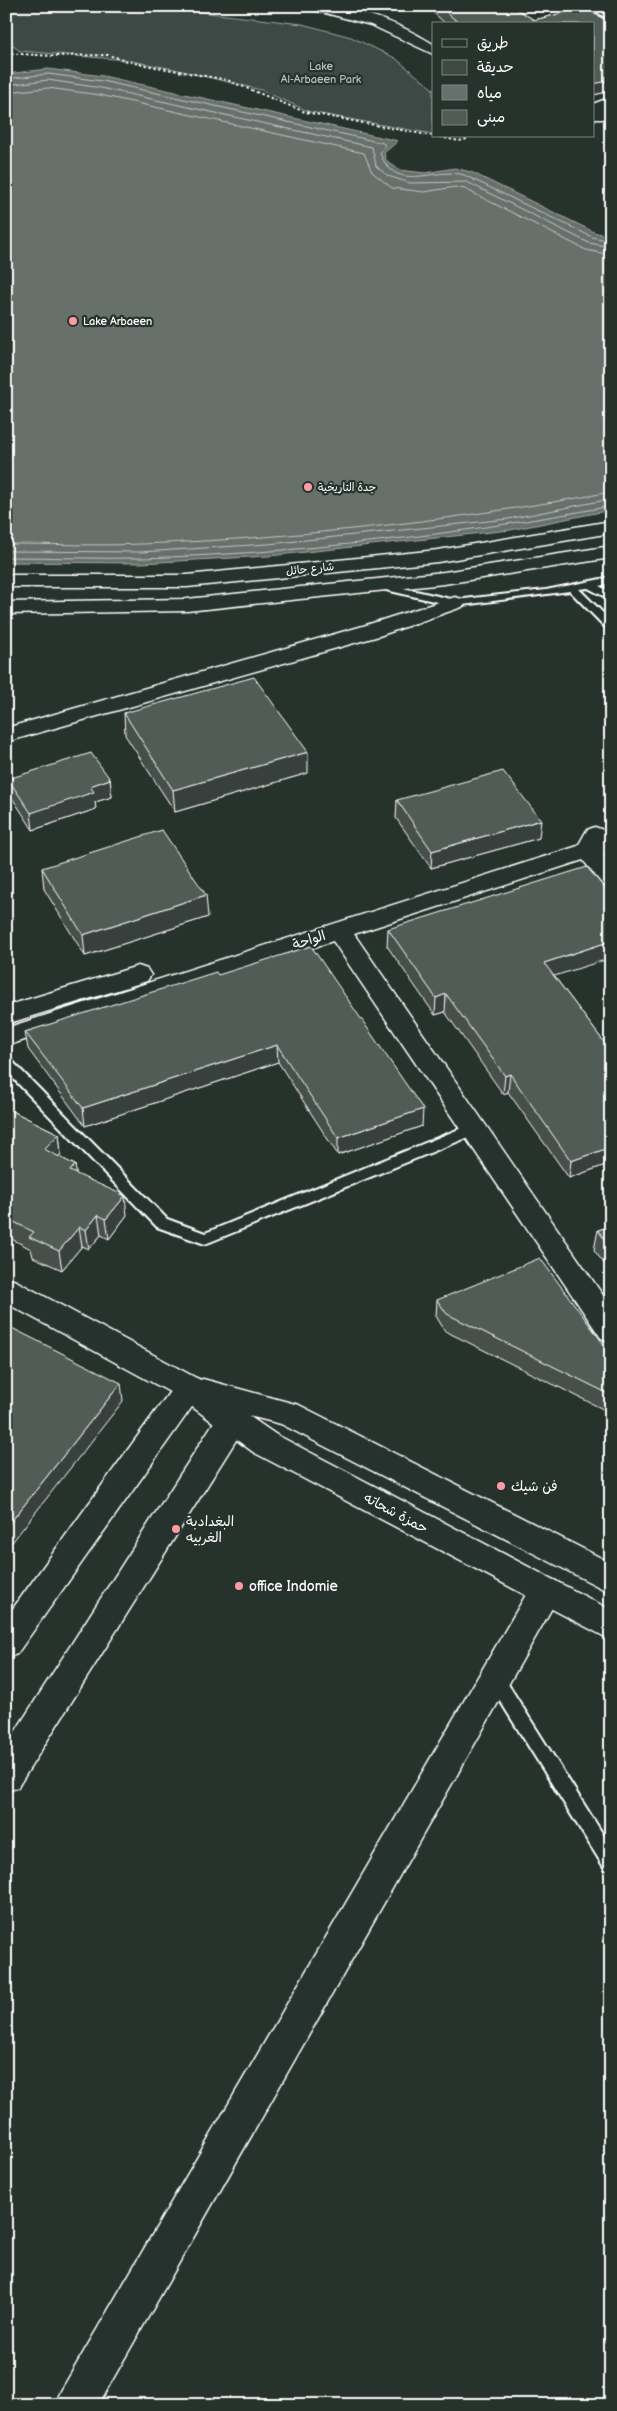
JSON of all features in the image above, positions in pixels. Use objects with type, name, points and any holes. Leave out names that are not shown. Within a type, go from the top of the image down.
[{"type":"street","points":[[315,6],[378,22],[416,39],[432,49]]},
{"type":"street","points":[[572,6],[611,29]]},
{"type":"street","points":[[594,111],[611,102]]},
{"type":"street","points":[[594,112],[611,114]]},
{"type":"street","name":"شارع حائل","points":[[6,581],[187,581],[438,556],[611,527]]},
{"type":"street","name":"شارع حائل","points":[[6,608],[187,605],[444,578],[611,552]]},
{"type":"street","points":[[6,735],[371,631],[455,603]]},
{"type":"street","name":"الواحة","points":[[6,1037],[587,850],[608,832]]},
{"type":"street","name":"الواحة","points":[[6,1015],[608,832]]},
{"type":"street","points":[[587,850],[611,879]]},
{"type":"street","points":[[338,930],[611,1330]]},
{"type":"street","name":"حمزة شحاته","points":[[6,1289],[189,1388],[264,1443],[611,1626]]},
{"type":"street","points":[[10,1630],[189,1388]]},
{"type":"street","name":"حمزة شحاته","points":[[189,1388],[288,1414],[611,1579]]},
{"type":"street","points":[[6,1776],[232,1420]]},
{"type":"street","points":[[75,2405],[545,1591]]},
{"type":"lane","points":[[376,585],[455,603],[546,593],[611,580]]},
{"type":"lane","points":[[589,584],[611,597]]},
{"type":"lane","points":[[572,588],[611,627]]},
{"type":"lane","points":[[6,1063],[162,1223],[205,1239],[474,1129]]},
{"type":"lane","points":[[495,1678],[611,1863]]},
{"type":"path","points":[[6,53],[52,56],[108,55],[134,63],[228,80],[305,112],[432,136]]},
{"type":"path","points":[[444,138],[460,141],[467,139]]},
{"type":"green space","name":"Lake Al-Arbaeen Park","points":[[6,6],[149,6],[302,24],[351,37],[395,58],[432,88],[432,134],[310,112],[261,90],[174,69],[126,60],[20,51],[6,41]]},
{"type":"water","points":[[48,69],[103,76],[398,141],[384,153],[386,160],[399,170],[425,173],[455,168],[471,172],[594,232],[611,237],[611,510],[510,530],[269,556],[141,563],[6,562],[6,74]]},
{"type":"building","points":[[439,6],[512,6],[534,20],[584,8],[611,23],[611,76],[604,77],[608,81],[594,84],[594,22],[458,22]]},
{"type":"building","points":[[254,677],[308,752],[173,790],[124,713]]},
{"type":"building","points":[[91,753],[110,779],[90,786],[94,792],[31,813],[8,779]]},
{"type":"building","points":[[503,771],[541,820],[432,851],[397,800]]},
{"type":"building","points":[[162,830],[206,895],[83,935],[42,868]]},
{"type":"building","points":[[587,867],[611,896],[611,941],[544,963],[611,1050],[611,1147],[571,1161],[510,1074],[505,1076],[446,994],[436,998],[388,929]]},
{"type":"building","points":[[311,946],[423,1109],[338,1138],[277,1045],[83,1108],[25,1032],[216,972],[218,975]]},
{"type":"building","points":[[6,1108],[59,1134],[44,1149],[75,1165],[70,1171],[125,1196],[106,1219],[98,1215],[86,1230],[79,1227],[59,1251],[29,1237],[34,1232],[6,1218]]},
{"type":"building","points":[[611,1226],[611,1249],[598,1230]]},
{"type":"building","points":[[540,1258],[611,1354],[611,1395],[447,1314],[437,1300]]},
{"type":"building","points":[[6,1325],[121,1383],[6,1528]]},
{"type":"place","name":"Lake Arbaeen","points":[[73,321]]},
{"type":"place","name":"جدة التاريخية","points":[[308,487]]},
{"type":"place","name":"فن شيك","points":[[501,1486]]},
{"type":"place","name":"البغدادبة الغربيه","points":[[176,1529]]},
{"type":"place","name":"office Indomie","points":[[239,1586]]}]
